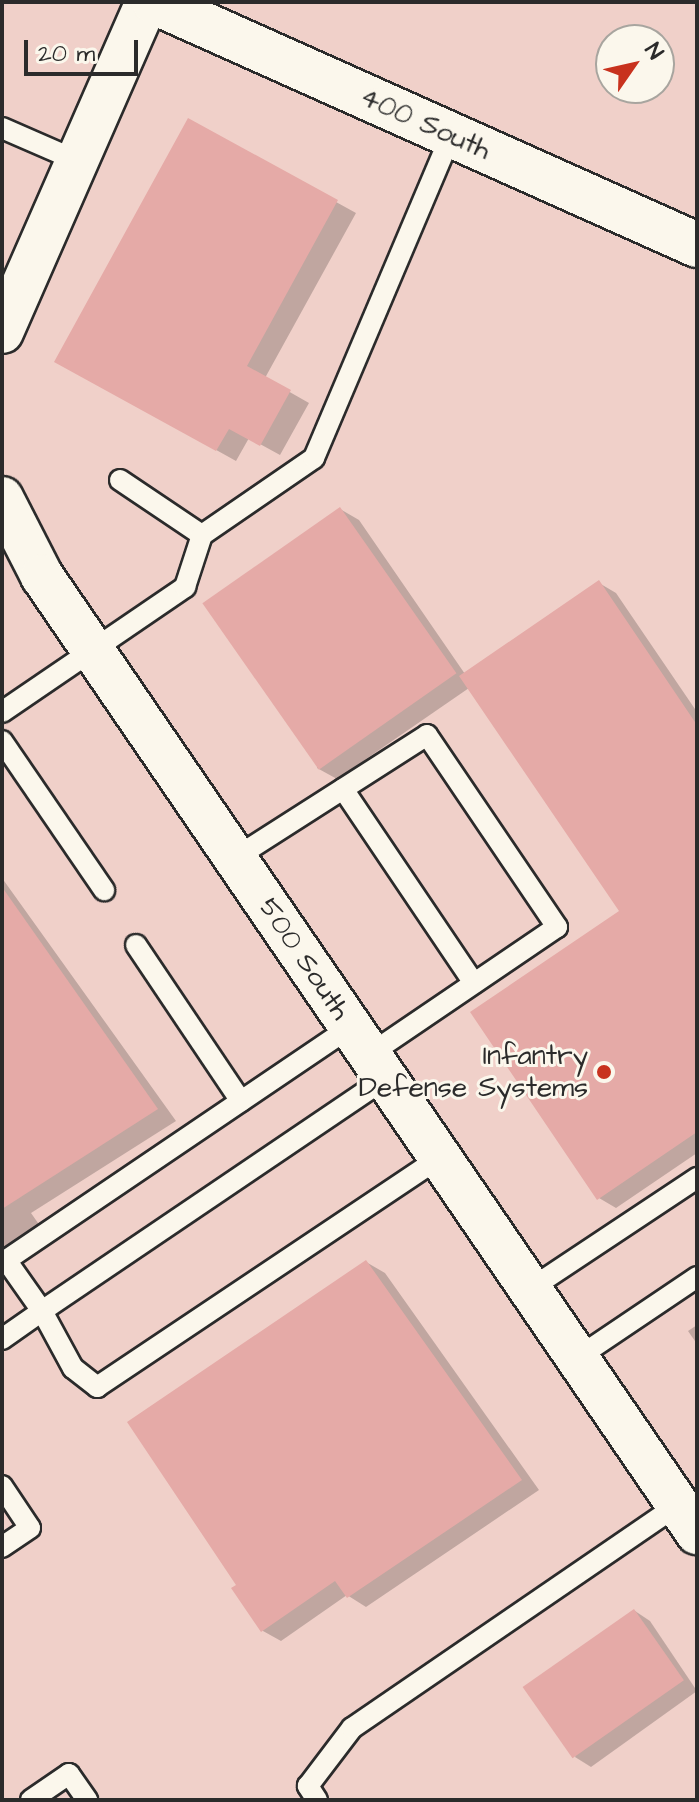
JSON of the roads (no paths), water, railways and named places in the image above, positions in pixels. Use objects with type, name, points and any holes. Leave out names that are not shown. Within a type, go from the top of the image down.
[{"type":"street","points":[[2,332],[147,2]]},
{"type":"street","name":"400 South","points":[[154,2],[697,245]]},
{"type":"street","name":"500 South","points":[[2,498],[26,550],[687,1519]]},
{"type":"lane","points":[[2,128],[78,161]]},
{"type":"lane","points":[[2,712],[185,587],[202,535],[314,458],[451,135]]},
{"type":"lane","points":[[120,480],[202,535]]},
{"type":"lane","points":[[2,1339],[42,1311],[369,1053],[557,927],[427,735],[235,858]]},
{"type":"lane","points":[[2,741],[104,890]]},
{"type":"lane","points":[[343,789],[474,983]]},
{"type":"lane","points":[[136,945],[241,1101]]},
{"type":"lane","points":[[369,1053],[241,1101],[4,1262],[42,1311],[73,1368],[97,1387],[440,1157]]},
{"type":"lane","points":[[530,1289],[697,1178]]},
{"type":"lane","points":[[577,1358],[697,1277]]},
{"type":"lane","points":[[2,1486],[30,1528],[2,1547]]},
{"type":"lane","points":[[317,1800],[308,1786],[352,1728],[687,1519]]},
{"type":"lane","points":[[31,1800],[69,1774],[87,1800]]},
{"type":"place","name":"Infantry Defense Systems","points":[[604,1072]]}]
